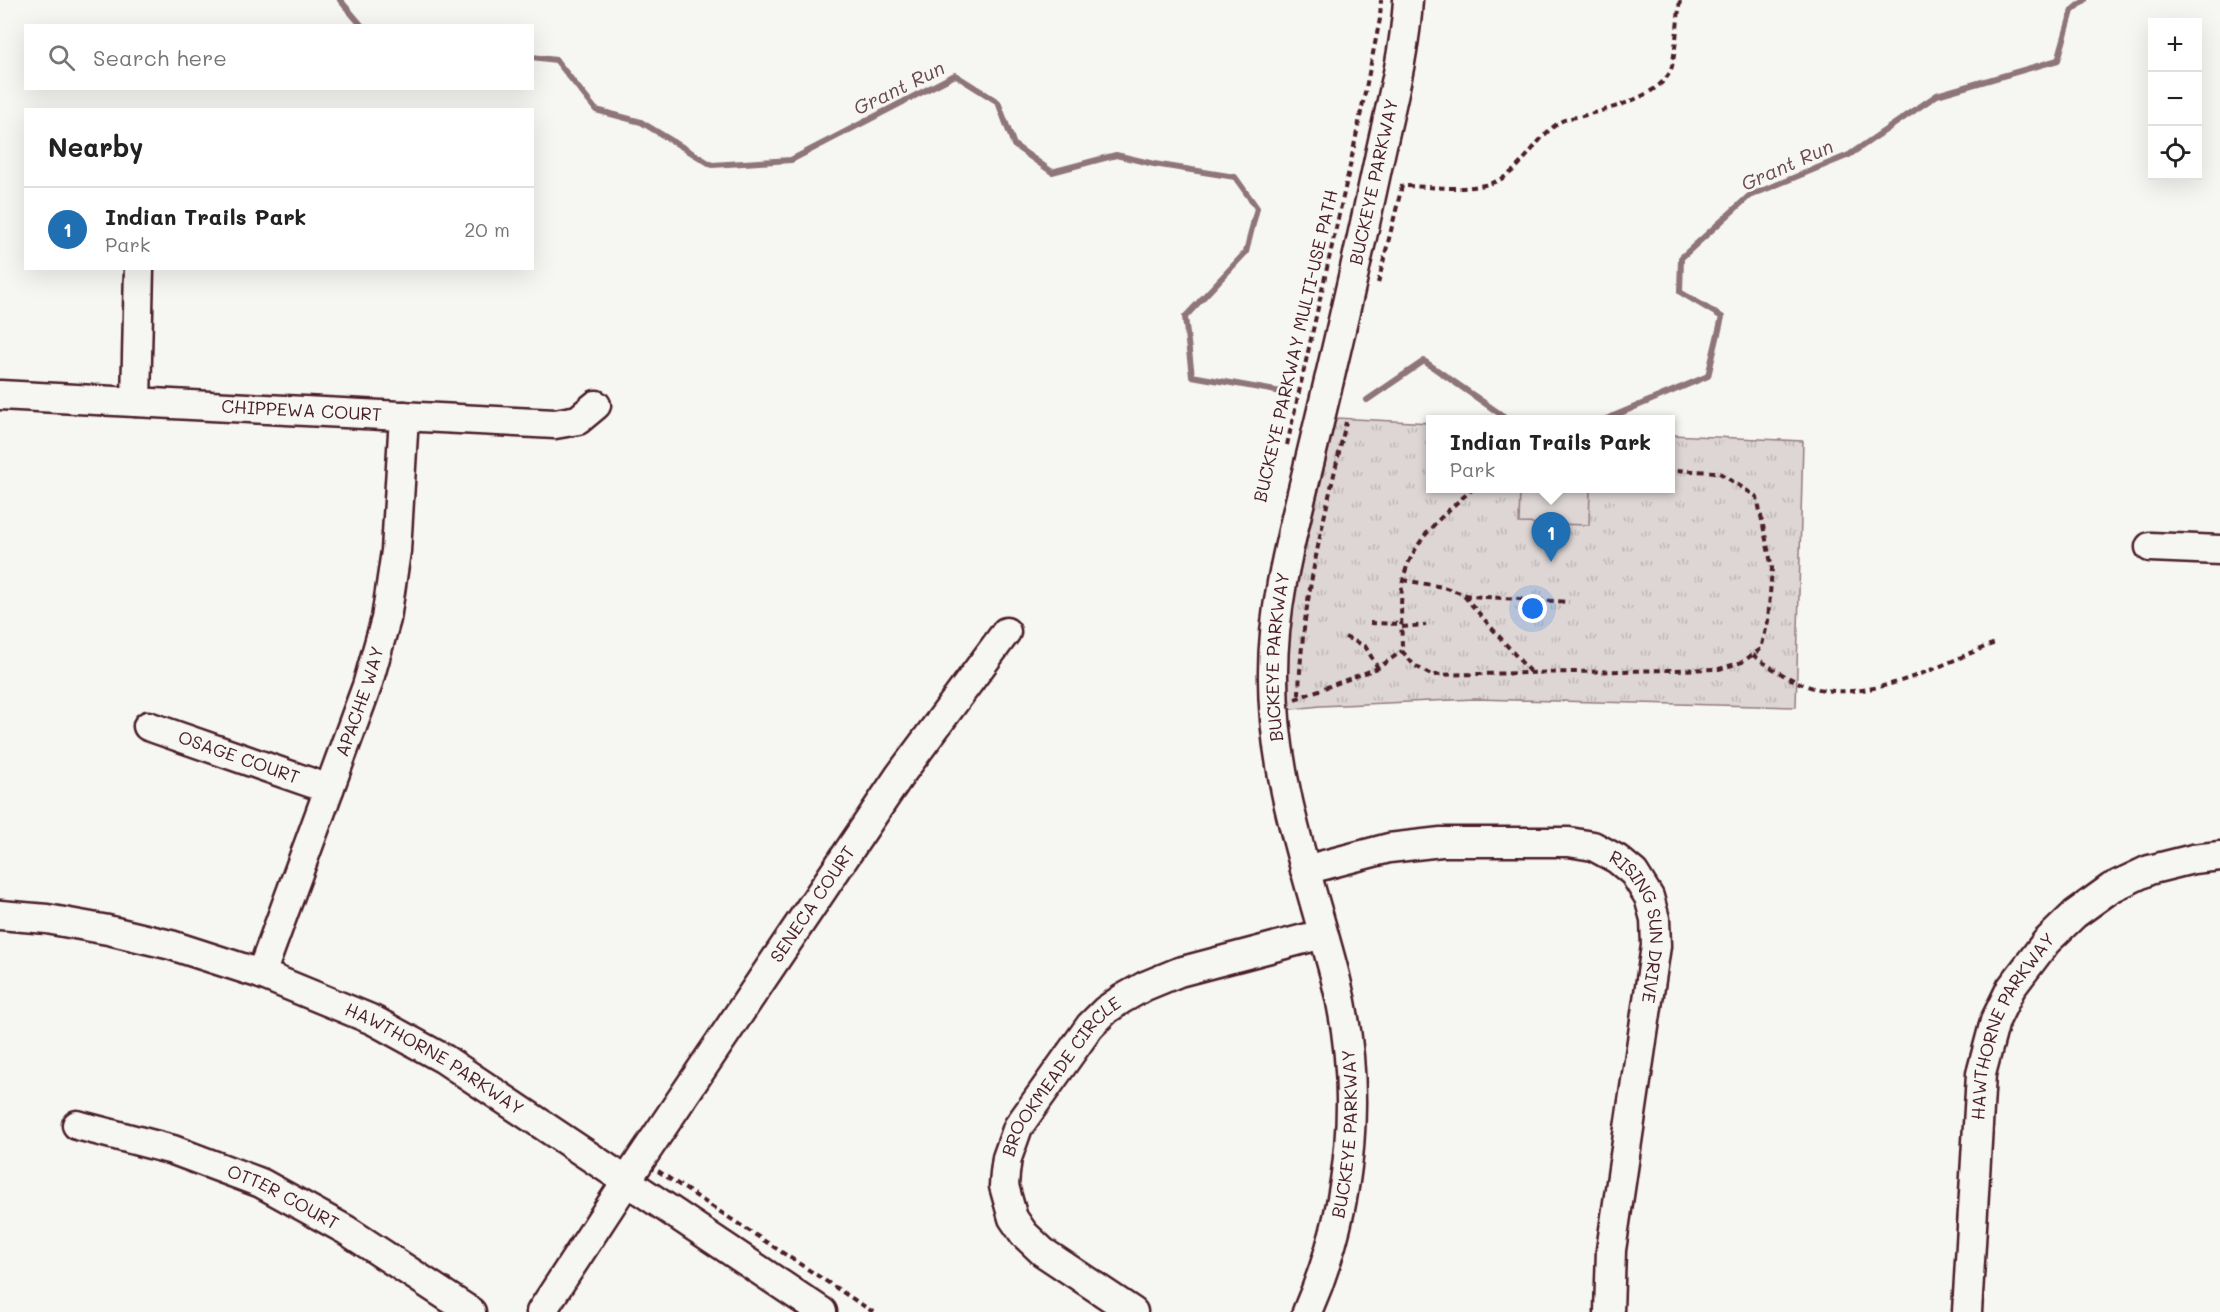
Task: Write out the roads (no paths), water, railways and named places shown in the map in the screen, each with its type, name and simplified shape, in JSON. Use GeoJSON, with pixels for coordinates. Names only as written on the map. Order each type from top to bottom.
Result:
{"type":"FeatureCollection","features":[{"type":"Feature","properties":{"kind":"street","name":"BUCKEYE PARKWAY"},"geometry":{"type":"LineString","coordinates":[[1307,1312],[1323,1270],[1344,1196],[1350,1140],[1350,1085],[1346,1030],[1336,978],[1305,870],[1279,760],[1274,713],[1275,636],[1286,557],[1401,58],[1408,0]]}},
{"type":"Feature","properties":{"kind":"street"},"geometry":{"type":"LineString","coordinates":[[136,402],[139,270]]}},
{"type":"Feature","properties":{"kind":"street","name":"CHIPPEWA COURT"},"geometry":{"type":"LineString","coordinates":[[0,395],[555,424],[578,420],[596,405]]}},
{"type":"Feature","properties":{"kind":"street","name":"APACHE WAY"},"geometry":{"type":"LineString","coordinates":[[261,974],[367,686],[386,619],[396,550],[404,416]]}},
{"type":"Feature","properties":{"kind":"street"},"geometry":{"type":"LineString","coordinates":[[2150,547],[2220,550]]}},
{"type":"Feature","properties":{"kind":"street","name":"SENECA COURT"},"geometry":{"type":"LineString","coordinates":[[541,1312],[900,775],[1006,632]]}},
{"type":"Feature","properties":{"kind":"street","name":"OSAGE COURT"},"geometry":{"type":"LineString","coordinates":[[148,726],[329,789]]}},
{"type":"Feature","properties":{"kind":"street","name":"RISING SUN DRIVE"},"geometry":{"type":"LineString","coordinates":[[1305,870],[1389,848],[1441,842],[1569,842],[1593,846],[1617,859],[1634,873],[1649,897],[1655,919],[1656,946],[1611,1250],[1609,1312]]}},
{"type":"Feature","properties":{"kind":"street","name":"HAWTHORNE PARKWAY"},"geometry":{"type":"LineString","coordinates":[[1967,1312],[1981,1074],[1995,1022],[2011,988],[2046,942],[2075,914],[2111,888],[2149,870],[2193,859],[2220,856]]}},
{"type":"Feature","properties":{"kind":"street","name":"HAWTHORNE PARKWAY"},"geometry":{"type":"LineString","coordinates":[[0,915],[47,919],[171,945],[261,974],[372,1020],[444,1059],[822,1312]]}},
{"type":"Feature","properties":{"kind":"street","name":"BROOKMEADE CIRCLE"},"geometry":{"type":"LineString","coordinates":[[1133,1312],[1043,1252],[1024,1234],[1013,1218],[1004,1186],[1007,1158],[1018,1127],[1090,1026],[1106,1010],[1122,999],[1145,986],[1179,972],[1323,934]]}},
{"type":"Feature","properties":{"kind":"street","name":"OTTER COURT"},"geometry":{"type":"LineString","coordinates":[[77,1125],[173,1150],[261,1183],[346,1230],[471,1312]]}},
{"type":"Feature","properties":{"kind":"waterway","name":"Grant Run"},"geometry":{"type":"LineString","coordinates":[[340,0],[360,24]]}},
{"type":"Feature","properties":{"kind":"waterway","name":"Grant Run"},"geometry":{"type":"LineString","coordinates":[[1616,415],[1708,376],[1722,317],[1680,292],[1681,258],[1749,196],[1849,155],[1937,95],[2058,60],[2072,11],[2085,0]]}},
{"type":"Feature","properties":{"kind":"waterway","name":"Grant Run"},"geometry":{"type":"LineString","coordinates":[[534,57],[556,60],[596,110],[641,122],[712,165],[791,160],[955,75],[998,102],[1014,145],[1052,172],[1116,155],[1154,164],[1235,177],[1257,208],[1246,252],[1185,317],[1192,376],[1287,393]]}},
{"type":"Feature","properties":{"kind":"waterway","name":"Grant Run"},"geometry":{"type":"LineString","coordinates":[[1367,400],[1424,361],[1502,415]]}},
{"type":"Feature","properties":{"kind":"place","name":"Indian Trails Park"},"geometry":{"type":"Point","coordinates":[1551,562]}}]}
